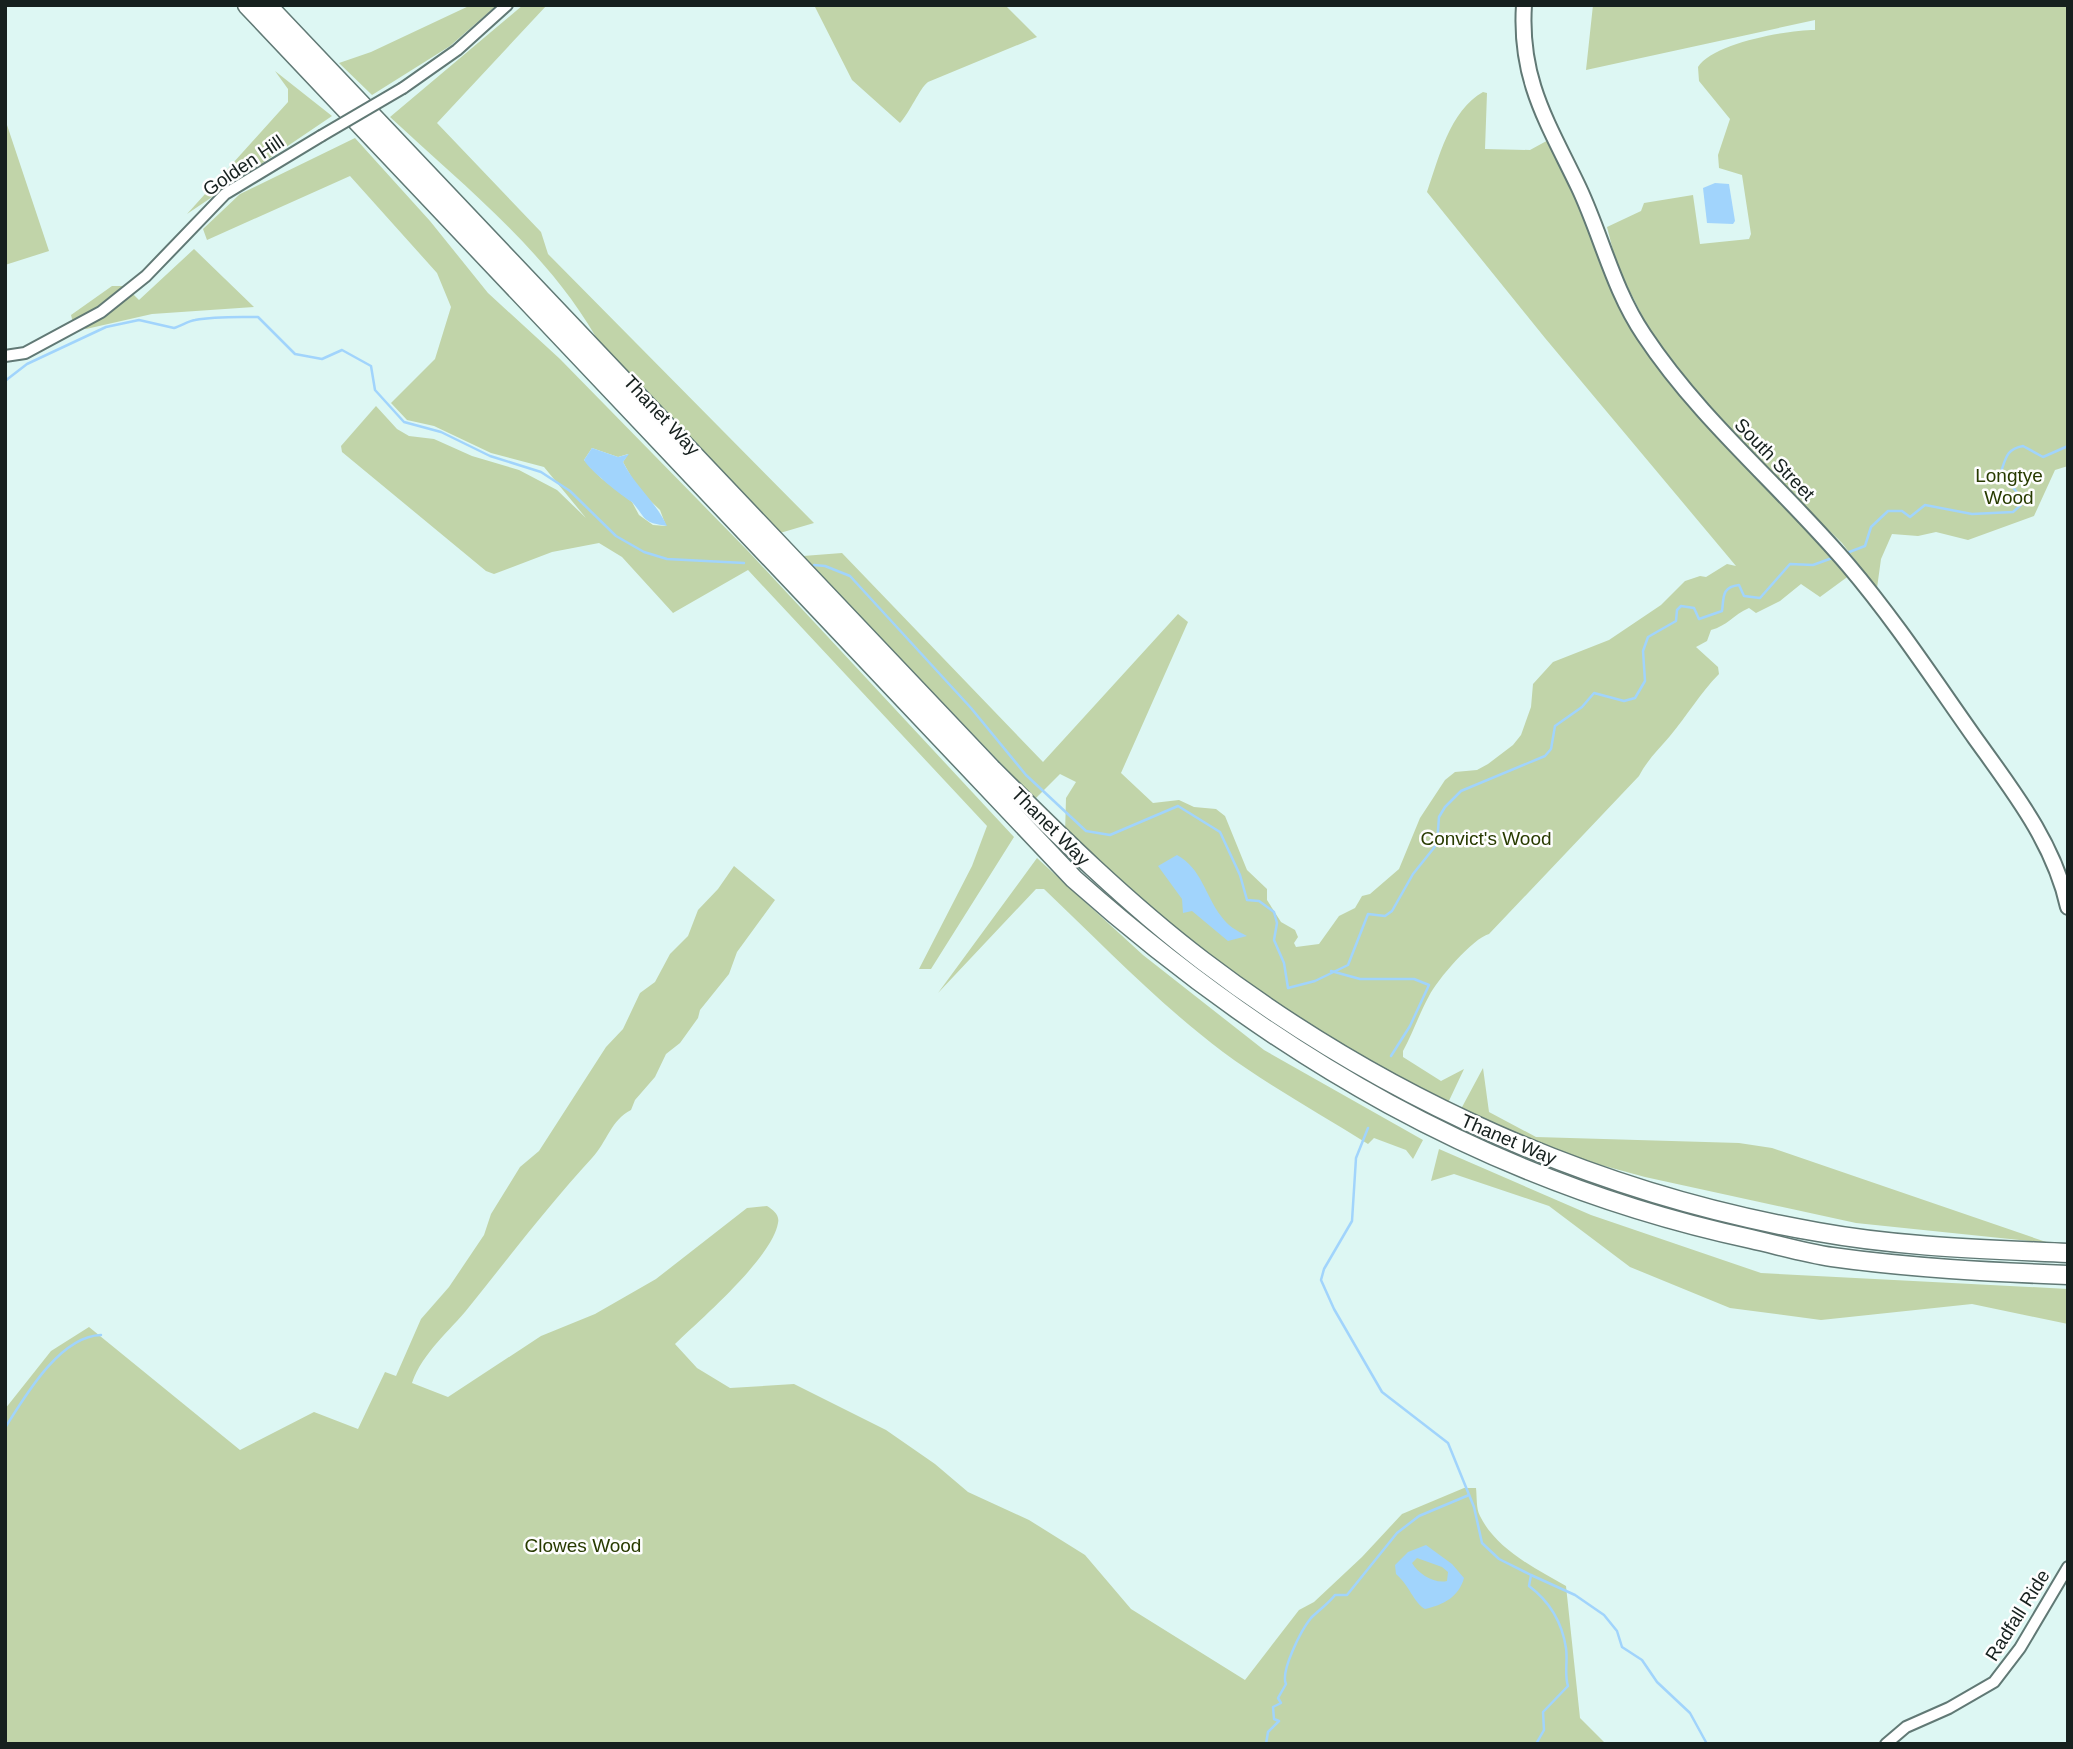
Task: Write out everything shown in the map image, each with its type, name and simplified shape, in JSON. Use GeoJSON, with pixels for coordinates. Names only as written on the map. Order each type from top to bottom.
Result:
{"type":"FeatureCollection","features":[{"type":"Feature","properties":{"kind":"highway","name":"Thanet Way"},"geometry":{"type":"LineString","coordinates":[[247,5],[1074,880],[1187,975],[1270,1034],[1373,1098],[1436,1131],[1501,1161],[1653,1215],[1828,1256],[1952,1270],[2068,1275]]}},
{"type":"Feature","properties":{"kind":"highway","name":"Thanet Way"},"geometry":{"type":"LineString","coordinates":[[267,5],[1008,785],[1144,913],[1202,961],[1279,1016],[1396,1086],[1455,1116],[1551,1157],[1673,1200],[1820,1233],[1964,1249],[2068,1253]]}},
{"type":"Feature","properties":{"kind":"street","name":"Golden Hill"},"geometry":{"type":"LineString","coordinates":[[5,356],[24,353],[101,312],[146,276],[225,194],[402,88],[457,50],[507,5]]}},
{"type":"Feature","properties":{"kind":"street","name":"South Street"},"geometry":{"type":"LineString","coordinates":[[1524,5],[1523,48],[1531,86],[1593,220],[1620,294],[1644,335],[1710,421],[1848,565],[1890,619],[2015,795],[2056,864],[2068,907]]}},
{"type":"Feature","properties":{"kind":"street","name":"Radfall Ride"},"geometry":{"type":"LineString","coordinates":[[1886,1744],[1906,1727],[1949,1709],[1994,1682],[2020,1648],[2068,1567]]}},
{"type":"Feature","properties":{"kind":"green space"},"geometry":{"type":"Polygon","coordinates":[[[471,5],[497,5],[450,46],[372,95],[339,63],[371,52],[471,5]]]}},
{"type":"Feature","properties":{"kind":"green space"},"geometry":{"type":"Polygon","coordinates":[[[523,5],[547,5],[437,123],[541,232],[548,254],[814,523],[780,533],[602,348],[559,283],[506,224],[390,117],[523,5]]]}},
{"type":"Feature","properties":{"kind":"green space"},"geometry":{"type":"Polygon","coordinates":[[[814,5],[1005,5],[1037,37],[928,82],[900,123],[852,80],[814,5]]]}},
{"type":"Feature","properties":{"kind":"green space","name":"Longtye Wood"},"geometry":{"type":"Polygon","coordinates":[[[1593,5],[2068,5],[2068,466],[2055,470],[2034,516],[1968,540],[1936,532],[1918,536],[1892,534],[1881,559],[1877,588],[1842,543],[1727,431],[1652,335],[1617,266],[1607,227],[1641,211],[1644,203],[1693,195],[1700,244],[1749,239],[1751,234],[1742,175],[1719,168],[1718,155],[1730,119],[1699,81],[1698,67],[1719,51],[1734,45],[1770,35],[1815,30],[1815,20],[1586,70],[1593,5]]]}},
{"type":"Feature","properties":{"kind":"green space"},"geometry":{"type":"Polygon","coordinates":[[[275,71],[332,116],[187,214],[288,102],[288,89],[275,71]]]}},
{"type":"Feature","properties":{"kind":"green space","name":"Convict's Wood"},"geometry":{"type":"Polygon","coordinates":[[[1483,92],[1487,93],[1485,149],[1530,150],[1552,138],[1652,351],[1850,575],[1820,597],[1801,584],[1780,601],[1756,613],[1749,608],[1711,630],[1707,641],[1696,647],[1718,667],[1719,674],[1639,776],[1489,934],[1465,951],[1440,980],[1422,1010],[1403,1051],[1403,1057],[1441,1081],[1464,1069],[1447,1105],[1344,1047],[1246,983],[1108,873],[1065,834],[1066,798],[1076,782],[1060,774],[1035,799],[803,556],[842,553],[1043,762],[1178,614],[1188,622],[1121,773],[1153,803],[1179,800],[1194,807],[1216,809],[1225,816],[1247,870],[1267,889],[1267,900],[1281,922],[1295,930],[1298,937],[1294,943],[1296,947],[1319,944],[1339,916],[1355,908],[1362,896],[1370,894],[1399,869],[1420,818],[1445,780],[1455,772],[1477,770],[1513,745],[1521,735],[1531,707],[1533,684],[1553,662],[1609,640],[1661,605],[1685,581],[1700,576],[1706,577],[1727,564],[1736,566],[1427,192],[1454,123],[1472,100],[1483,92]]]}},
{"type":"Feature","properties":{"kind":"green space"},"geometry":{"type":"Polygon","coordinates":[[[5,119],[49,251],[5,265],[5,119]]]}},
{"type":"Feature","properties":{"kind":"green space"},"geometry":{"type":"Polygon","coordinates":[[[355,138],[430,221],[488,293],[560,359],[748,551],[1014,837],[931,969],[919,969],[972,866],[987,826],[748,570],[673,613],[622,557],[599,543],[552,552],[494,574],[486,571],[342,452],[341,446],[376,406],[397,429],[409,436],[434,439],[472,456],[519,470],[557,490],[586,518],[544,467],[491,453],[434,426],[407,420],[391,403],[435,359],[451,307],[437,273],[350,176],[207,240],[203,229],[240,194],[355,138]],[[592,448],[584,460],[601,478],[632,502],[639,515],[653,525],[666,526],[660,510],[638,489],[623,462],[628,454],[618,457],[592,448]]]}},
{"type":"Feature","properties":{"kind":"green space"},"geometry":{"type":"Polygon","coordinates":[[[194,249],[254,307],[152,314],[86,329],[73,323],[71,315],[112,286],[125,286],[139,300],[194,249]]]}},
{"type":"Feature","properties":{"kind":"green space"},"geometry":{"type":"Polygon","coordinates":[[[1037,858],[1143,955],[1264,1050],[1423,1140],[1413,1159],[1406,1150],[1374,1138],[1368,1144],[1223,1052],[1153,993],[1044,889],[1036,889],[938,993],[1037,858]]]}},
{"type":"Feature","properties":{"kind":"green space","name":"Clowes Wood"},"geometry":{"type":"Polygon","coordinates":[[[734,866],[775,900],[737,952],[729,974],[700,1010],[698,1018],[680,1043],[666,1054],[655,1077],[635,1100],[631,1110],[614,1125],[597,1152],[430,1352],[412,1383],[448,1397],[541,1336],[595,1314],[656,1279],[747,1208],[767,1206],[776,1213],[778,1223],[763,1253],[734,1287],[675,1344],[697,1368],[730,1388],[794,1384],[886,1430],[935,1464],[968,1492],[1029,1520],[1085,1555],[1131,1609],[1245,1680],[1299,1610],[1314,1602],[1362,1557],[1402,1514],[1464,1488],[1476,1488],[1479,1513],[1496,1538],[1518,1557],[1566,1586],[1580,1718],[1606,1744],[5,1744],[5,1409],[51,1351],[89,1327],[240,1450],[314,1412],[358,1429],[385,1372],[396,1376],[421,1319],[449,1287],[484,1235],[491,1214],[520,1167],[539,1151],[606,1047],[623,1029],[640,993],[655,982],[670,954],[688,936],[698,910],[718,889],[734,866]]]}},
{"type":"Feature","properties":{"kind":"green space"},"geometry":{"type":"Polygon","coordinates":[[[1483,1068],[1489,1112],[1536,1137],[1739,1143],[1772,1148],[2049,1243],[1856,1223],[1645,1177],[1542,1149],[1461,1109],[1483,1068]]]}},
{"type":"Feature","properties":{"kind":"green space"},"geometry":{"type":"Polygon","coordinates":[[[1439,1149],[1591,1215],[1761,1273],[2068,1289],[2068,1324],[1972,1304],[1821,1320],[1730,1308],[1630,1267],[1549,1206],[1454,1174],[1431,1181],[1439,1149]]]}},
{"type":"Feature","properties":{"kind":"water"},"geometry":{"type":"Polygon","coordinates":[[[1715,183],[1729,184],[1735,221],[1733,224],[1707,223],[1703,188],[1715,183]]]}},
{"type":"Feature","properties":{"kind":"water"},"geometry":{"type":"Polygon","coordinates":[[[592,448],[618,457],[629,454],[623,462],[667,526],[645,519],[632,502],[592,470],[584,460],[592,448]]]}},
{"type":"Feature","properties":{"kind":"water"},"geometry":{"type":"Polygon","coordinates":[[[1177,855],[1198,875],[1224,920],[1247,936],[1228,941],[1192,911],[1183,913],[1182,899],[1158,866],[1177,855]]]}},
{"type":"Feature","properties":{"kind":"water"},"geometry":{"type":"Polygon","coordinates":[[[1426,1545],[1452,1564],[1464,1578],[1462,1585],[1449,1599],[1425,1609],[1396,1574],[1395,1565],[1408,1552],[1426,1545]],[[1417,1558],[1412,1563],[1427,1577],[1442,1582],[1447,1581],[1448,1572],[1417,1558]]]}},
{"type":"Feature","properties":{"kind":"waterway"},"geometry":{"type":"LineString","coordinates":[[5,381],[27,364],[106,327],[139,320],[174,328],[203,319],[258,317],[295,354],[322,359],[342,350],[371,366],[375,390],[404,422],[441,432],[490,456],[541,472],[570,491],[616,536],[644,552],[667,559],[744,563]]}},
{"type":"Feature","properties":{"kind":"waterway"},"geometry":{"type":"LineString","coordinates":[[1844,554],[1865,546],[1871,527],[1888,511],[1902,511],[1910,517],[1925,505],[1972,514],[2013,512],[2021,505],[2019,495],[2001,472],[2008,454],[2023,446],[2043,457],[2068,446]]}},
{"type":"Feature","properties":{"kind":"waterway"},"geometry":{"type":"LineString","coordinates":[[814,565],[825,566],[850,576],[971,708],[1026,775],[1086,831],[1110,835],[1178,806],[1220,832],[1240,875],[1247,900],[1259,901],[1274,912],[1277,923],[1274,940],[1284,963],[1288,988],[1315,981],[1348,965],[1368,914],[1385,916],[1392,911],[1413,874],[1437,844],[1439,817],[1461,791],[1545,756],[1551,749],[1555,726],[1582,707],[1594,693],[1624,701],[1635,698],[1645,681],[1643,651],[1648,637],[1676,621],[1677,610],[1681,606],[1694,608],[1699,619],[1722,611],[1724,594],[1733,586],[1739,585],[1744,596],[1760,598],[1790,564],[1813,565],[1835,557]]}},
{"type":"Feature","properties":{"kind":"waterway"},"geometry":{"type":"LineString","coordinates":[[1331,971],[1360,979],[1414,979],[1429,985],[1410,1026],[1391,1056]]}},
{"type":"Feature","properties":{"kind":"waterway"},"geometry":{"type":"LineString","coordinates":[[1368,1128],[1356,1158],[1352,1221],[1324,1269],[1321,1280],[1334,1309],[1382,1392],[1448,1443],[1474,1507],[1482,1543],[1499,1559],[1531,1575],[1529,1586],[1543,1598],[1558,1621],[1566,1648],[1568,1686],[1543,1712],[1544,1730],[1536,1744]]}},
{"type":"Feature","properties":{"kind":"waterway"},"geometry":{"type":"LineString","coordinates":[[5,1428],[33,1385],[58,1356],[86,1338],[101,1335]]}},
{"type":"Feature","properties":{"kind":"waterway"},"geometry":{"type":"LineString","coordinates":[[1266,1744],[1268,1732],[1279,1721],[1274,1719],[1273,1707],[1281,1703],[1278,1698],[1286,1684],[1289,1661],[1311,1618],[1335,1595],[1347,1595],[1397,1533],[1419,1516],[1469,1495]]}},
{"type":"Feature","properties":{"kind":"waterway"},"geometry":{"type":"LineString","coordinates":[[1531,1575],[1575,1595],[1604,1615],[1617,1631],[1622,1647],[1642,1660],[1657,1682],[1690,1713],[1707,1744]]}}]}
